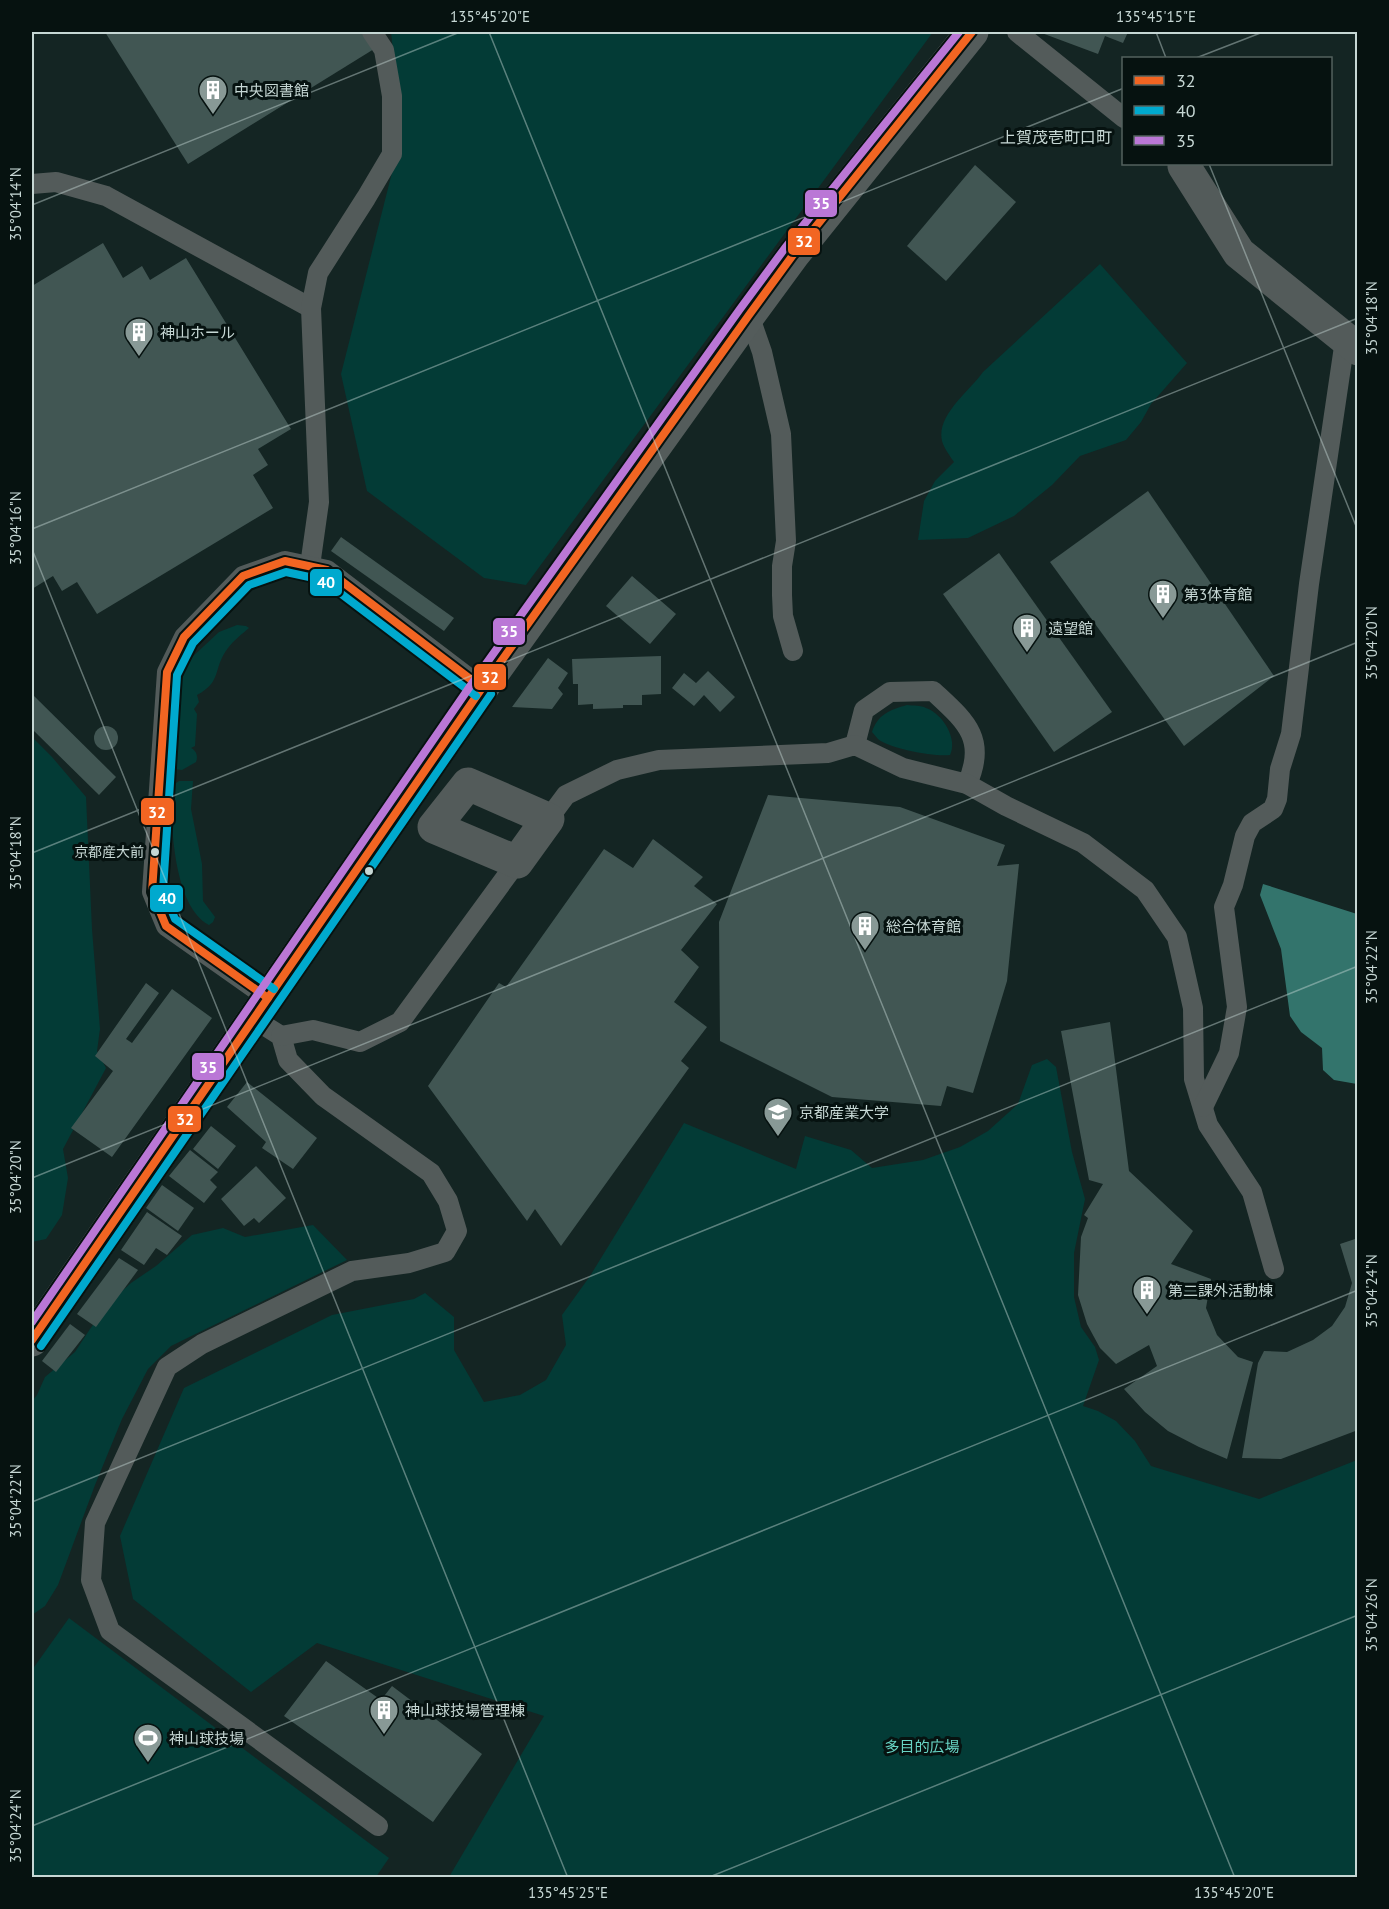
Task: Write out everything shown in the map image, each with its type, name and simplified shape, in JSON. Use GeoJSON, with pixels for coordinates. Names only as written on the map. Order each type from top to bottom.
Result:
{"type":"FeatureCollection","features":[{"type":"Feature","properties":{"kind":"street"},"geometry":{"type":"LineString","coordinates":[[32,1340],[482,688],[749,315],[793,255],[972,32]]}},
{"type":"Feature","properties":{"kind":"street"},"geometry":{"type":"LineString","coordinates":[[1182,165],[1239,253],[1351,344]]}},
{"type":"Feature","properties":{"kind":"street"},"geometry":{"type":"LineString","coordinates":[[468,784],[548,819],[517,862],[434,827],[468,784]]}},
{"type":"Feature","properties":{"kind":"lane"},"geometry":{"type":"LineString","coordinates":[[310,566],[320,502],[311,308],[318,273],[392,154],[393,96],[384,50],[372,32]]}},
{"type":"Feature","properties":{"kind":"lane"},"geometry":{"type":"LineString","coordinates":[[1017,32],[1122,116]]}},
{"type":"Feature","properties":{"kind":"lane"},"geometry":{"type":"LineString","coordinates":[[32,184],[56,182],[106,196],[311,308]]}},
{"type":"Feature","properties":{"kind":"lane"},"geometry":{"type":"LineString","coordinates":[[749,315],[762,352],[781,434],[786,541],[782,566],[783,616],[793,651]]}},
{"type":"Feature","properties":{"kind":"lane"},"geometry":{"type":"LineString","coordinates":[[1203,1107],[1229,1053],[1237,1007],[1224,907],[1233,885],[1245,836],[1252,823],[1273,809],[1280,769],[1291,734],[1309,584],[1351,344]]}},
{"type":"Feature","properties":{"kind":"lane"},"geometry":{"type":"LineString","coordinates":[[378,1826],[110,1631],[91,1580],[95,1523],[166,1367],[202,1344],[352,1271],[409,1263],[445,1252],[458,1231],[448,1201],[431,1173],[324,1096],[288,1060],[281,1036],[261,1008],[166,926],[152,892],[167,672],[184,637],[243,576],[285,561],[327,570],[482,688]]}},
{"type":"Feature","properties":{"kind":"lane"},"geometry":{"type":"LineString","coordinates":[[855,745],[864,710],[890,692],[933,691],[956,712],[971,730],[974,769],[967,784]]}},
{"type":"Feature","properties":{"kind":"lane"},"geometry":{"type":"LineString","coordinates":[[548,819],[566,795],[617,770],[660,760],[828,753],[855,745],[903,768],[967,784],[1006,806],[1083,843],[1145,890],[1177,937],[1192,1008],[1194,1079],[1208,1125],[1252,1192],[1274,1269]]}},
{"type":"Feature","properties":{"kind":"lane"},"geometry":{"type":"LineString","coordinates":[[281,1036],[313,1030],[360,1042],[400,1022],[517,862]]}},
{"type":"Feature","properties":{"kind":"green space"},"geometry":{"type":"Polygon","coordinates":[[[391,32],[933,32],[526,585],[484,578],[367,491],[341,374],[402,133],[391,32]]]}},
{"type":"Feature","properties":{"kind":"green space"},"geometry":{"type":"Polygon","coordinates":[[[1100,264],[1187,363],[1151,404],[1141,422],[1126,440],[1080,456],[1052,485],[1014,516],[968,538],[918,540],[924,501],[935,481],[954,462],[942,441],[944,422],[949,413],[983,372],[1100,264]]]}},
{"type":"Feature","properties":{"kind":"green space"},"geometry":{"type":"Polygon","coordinates":[[[237,625],[249,628],[223,655],[211,685],[197,695],[199,702],[194,709],[197,714],[195,746],[191,748],[195,751],[196,762],[182,770],[173,769],[170,750],[171,731],[178,692],[189,660],[219,632],[237,625]]]}},
{"type":"Feature","properties":{"kind":"green space"},"geometry":{"type":"Polygon","coordinates":[[[907,705],[924,707],[943,721],[952,742],[950,755],[934,755],[902,749],[884,743],[876,737],[872,732],[881,717],[907,705]]]}},
{"type":"Feature","properties":{"kind":"green space"},"geometry":{"type":"Polygon","coordinates":[[[32,737],[86,797],[92,929],[100,1029],[97,1051],[106,1068],[63,1149],[68,1178],[62,1215],[46,1239],[32,1242],[32,737]]]}},
{"type":"Feature","properties":{"kind":"green space"},"geometry":{"type":"Polygon","coordinates":[[[179,781],[193,781],[191,809],[202,864],[203,901],[215,917],[209,925],[197,915],[188,900],[176,862],[171,787],[179,781]]]}},
{"type":"Feature","properties":{"kind":"green space","name":"多目的広場"},"geometry":{"type":"Polygon","coordinates":[[[1047,1059],[1056,1067],[1072,1152],[1085,1199],[1074,1253],[1074,1297],[1081,1327],[1095,1347],[1099,1360],[1083,1406],[1116,1421],[1135,1441],[1151,1466],[1259,1499],[1357,1460],[1357,1877],[449,1877],[544,1716],[317,1643],[251,1692],[133,1599],[120,1536],[184,1388],[332,1315],[414,1299],[425,1293],[454,1317],[454,1350],[484,1402],[520,1395],[546,1380],[566,1345],[562,1315],[590,1276],[684,1123],[796,1169],[805,1136],[851,1150],[872,1168],[923,1160],[960,1147],[988,1131],[1018,1104],[1032,1065],[1047,1059]]]}},
{"type":"Feature","properties":{"kind":"green space"},"geometry":{"type":"Polygon","coordinates":[[[313,1225],[347,1260],[171,1346],[148,1369],[122,1419],[58,1585],[45,1606],[32,1615],[32,1401],[45,1377],[75,1352],[109,1303],[192,1235],[223,1228],[245,1237],[313,1225]]]}},
{"type":"Feature","properties":{"kind":"green space","name":"神山球技場"},"geometry":{"type":"Polygon","coordinates":[[[69,1618],[389,1858],[376,1877],[32,1877],[32,1670],[69,1618]]]}},
{"type":"Feature","properties":{"kind":"shaded area"},"geometry":{"type":"Polygon","coordinates":[[[1263,884],[1357,914],[1357,1084],[1334,1080],[1323,1070],[1322,1048],[1301,1032],[1290,1016],[1281,949],[1260,895],[1263,884]]]}},
{"type":"Feature","properties":{"kind":"building","name":"中央図書館"},"geometry":{"type":"Polygon","coordinates":[[[105,32],[363,32],[374,49],[188,164],[105,32]]]}},
{"type":"Feature","properties":{"kind":"building"},"geometry":{"type":"Polygon","coordinates":[[[1039,32],[1128,32],[1123,43],[1105,36],[1098,54],[1039,32]]]}},
{"type":"Feature","properties":{"kind":"building"},"geometry":{"type":"Polygon","coordinates":[[[975,165],[1016,202],[946,281],[907,246],[975,165]]]}},
{"type":"Feature","properties":{"kind":"building","name":"神山ホール"},"geometry":{"type":"Polygon","coordinates":[[[103,243],[123,278],[142,266],[150,280],[186,258],[291,429],[258,449],[268,465],[253,475],[273,508],[97,614],[77,582],[62,591],[53,576],[32,589],[32,286],[103,243]]]}},
{"type":"Feature","properties":{"kind":"building","name":"第3体育館"},"geometry":{"type":"Polygon","coordinates":[[[1148,491],[1274,676],[1184,746],[1050,562],[1148,491]]]}},
{"type":"Feature","properties":{"kind":"building"},"geometry":{"type":"Polygon","coordinates":[[[341,537],[454,618],[444,631],[331,551],[341,537]]]}},
{"type":"Feature","properties":{"kind":"building","name":"遠望館"},"geometry":{"type":"Polygon","coordinates":[[[999,553],[1112,712],[1054,752],[943,594],[999,553]]]}},
{"type":"Feature","properties":{"kind":"building"},"geometry":{"type":"Polygon","coordinates":[[[632,576],[676,614],[650,644],[606,606],[632,576]]]}},
{"type":"Feature","properties":{"kind":"building"},"geometry":{"type":"Polygon","coordinates":[[[661,656],[661,694],[642,695],[642,705],[623,705],[623,708],[593,709],[593,704],[578,705],[578,684],[573,684],[572,659],[661,656]]]}},
{"type":"Feature","properties":{"kind":"building"},"geometry":{"type":"Polygon","coordinates":[[[548,658],[568,673],[558,688],[563,694],[552,709],[512,707],[548,658]]]}},
{"type":"Feature","properties":{"kind":"building"},"geometry":{"type":"Polygon","coordinates":[[[708,671],[735,697],[720,712],[704,695],[694,706],[672,688],[684,673],[696,683],[708,671]]]}},
{"type":"Feature","properties":{"kind":"building"},"geometry":{"type":"Polygon","coordinates":[[[32,694],[116,777],[99,795],[32,729],[32,694]]]}},
{"type":"Feature","properties":{"kind":"building"},"geometry":{"type":"Polygon","coordinates":[[[106,726],[114,730],[118,738],[114,746],[106,750],[98,746],[94,738],[98,730],[106,726]]]}},
{"type":"Feature","properties":{"kind":"building","name":"総合体育館"},"geometry":{"type":"Polygon","coordinates":[[[768,795],[900,807],[1005,845],[997,866],[1019,864],[1007,981],[973,1093],[947,1086],[941,1106],[832,1097],[720,1041],[719,922],[768,795]]]}},
{"type":"Feature","properties":{"kind":"building"},"geometry":{"type":"Polygon","coordinates":[[[653,839],[703,877],[694,886],[717,904],[681,950],[699,967],[674,1002],[707,1027],[681,1061],[689,1068],[561,1246],[535,1209],[527,1221],[428,1086],[499,983],[506,987],[604,849],[633,868],[653,839]]]}},
{"type":"Feature","properties":{"kind":"building"},"geometry":{"type":"Polygon","coordinates":[[[146,983],[159,993],[126,1039],[132,1043],[172,989],[212,1018],[112,1157],[71,1128],[113,1071],[95,1056],[146,983]]]}},
{"type":"Feature","properties":{"kind":"building","name":"第二課外活動棟"},"geometry":{"type":"Polygon","coordinates":[[[1110,1022],[1129,1171],[1193,1231],[1171,1264],[1211,1279],[1206,1308],[1217,1335],[1238,1357],[1253,1362],[1227,1459],[1168,1431],[1145,1412],[1124,1389],[1157,1366],[1149,1345],[1116,1364],[1100,1348],[1087,1324],[1078,1295],[1081,1237],[1088,1218],[1084,1215],[1103,1184],[1089,1180],[1061,1031],[1110,1022]]]}},
{"type":"Feature","properties":{"kind":"building"},"geometry":{"type":"Polygon","coordinates":[[[247,1082],[317,1138],[293,1169],[262,1148],[266,1142],[227,1107],[247,1082]]]}},
{"type":"Feature","properties":{"kind":"building"},"geometry":{"type":"Polygon","coordinates":[[[211,1126],[236,1146],[218,1169],[193,1149],[211,1126]]]}},
{"type":"Feature","properties":{"kind":"building"},"geometry":{"type":"Polygon","coordinates":[[[190,1150],[218,1172],[210,1180],[217,1187],[204,1203],[169,1176],[190,1150]]]}},
{"type":"Feature","properties":{"kind":"building"},"geometry":{"type":"Polygon","coordinates":[[[256,1166],[286,1198],[259,1223],[254,1218],[244,1226],[221,1199],[256,1166]]]}},
{"type":"Feature","properties":{"kind":"building"},"geometry":{"type":"Polygon","coordinates":[[[162,1185],[194,1208],[178,1231],[146,1208],[162,1185]]]}},
{"type":"Feature","properties":{"kind":"building"},"geometry":{"type":"Polygon","coordinates":[[[147,1212],[182,1236],[167,1255],[156,1248],[144,1265],[121,1250],[147,1212]]]}},
{"type":"Feature","properties":{"kind":"building"},"geometry":{"type":"Polygon","coordinates":[[[1358,1238],[1358,1430],[1281,1459],[1242,1458],[1258,1363],[1264,1351],[1287,1352],[1313,1340],[1332,1326],[1345,1307],[1352,1283],[1340,1244],[1358,1238]]]}},
{"type":"Feature","properties":{"kind":"building"},"geometry":{"type":"Polygon","coordinates":[[[119,1258],[138,1270],[96,1327],[77,1314],[119,1258]]]}},
{"type":"Feature","properties":{"kind":"building"},"geometry":{"type":"Polygon","coordinates":[[[70,1324],[85,1335],[56,1372],[42,1361],[70,1324]]]}},
{"type":"Feature","properties":{"kind":"building","name":"神山球技場管理棟"},"geometry":{"type":"Polygon","coordinates":[[[326,1661],[381,1700],[392,1686],[482,1754],[433,1822],[284,1716],[326,1661]]]}},
{"type":"Feature","properties":{"kind":"transit line","name":"35"},"geometry":{"type":"LineString","coordinates":[[32,1322],[473,682],[740,309],[785,248],[959,32]]}},
{"type":"Feature","properties":{"kind":"transit line","name":"32"},"geometry":{"type":"LineString","coordinates":[[32,1340],[482,688],[749,315],[793,255],[972,32]]}},
{"type":"Feature","properties":{"kind":"transit line","name":"32"},"geometry":{"type":"LineString","coordinates":[[268,998],[166,926],[152,892],[167,672],[184,637],[243,576],[285,561],[327,570],[482,688]]}},
{"type":"Feature","properties":{"kind":"transit line","name":"40"},"geometry":{"type":"LineString","coordinates":[[274,989],[175,919],[163,890],[177,675],[193,643],[249,585],[286,572],[323,580],[476,696]]}},
{"type":"Feature","properties":{"kind":"transit line","name":"40"},"geometry":{"type":"LineString","coordinates":[[41,1346],[491,694]]}},
{"type":"Feature","properties":{"kind":"place","name":"中央図書館"},"geometry":{"type":"Point","coordinates":[213,116]}},
{"type":"Feature","properties":{"kind":"place","name":"神山ホール"},"geometry":{"type":"Point","coordinates":[139,358]}},
{"type":"Feature","properties":{"kind":"place","name":"第3体育館"},"geometry":{"type":"Point","coordinates":[1163,620]}},
{"type":"Feature","properties":{"kind":"place","name":"遠望館"},"geometry":{"type":"Point","coordinates":[1027,654]}},
{"type":"Feature","properties":{"kind":"place","name":"京都産大前"},"geometry":{"type":"Point","coordinates":[155,852]}},
{"type":"Feature","properties":{"kind":"place","name":"総合体育館"},"geometry":{"type":"Point","coordinates":[865,952]}},
{"type":"Feature","properties":{"kind":"place","name":"京都産業大学"},"geometry":{"type":"Point","coordinates":[778,1138]}},
{"type":"Feature","properties":{"kind":"place","name":"第二課外活動棟"},"geometry":{"type":"Point","coordinates":[1147,1316]}},
{"type":"Feature","properties":{"kind":"place","name":"神山球技場管理棟"},"geometry":{"type":"Point","coordinates":[384,1736]}},
{"type":"Feature","properties":{"kind":"place","name":"神山球技場"},"geometry":{"type":"Point","coordinates":[148,1764]}},
{"type":"Feature","properties":{"kind":"district","name":"上賀茂壱町口町"},"geometry":{"type":"Point","coordinates":[1056,137]}}]}
